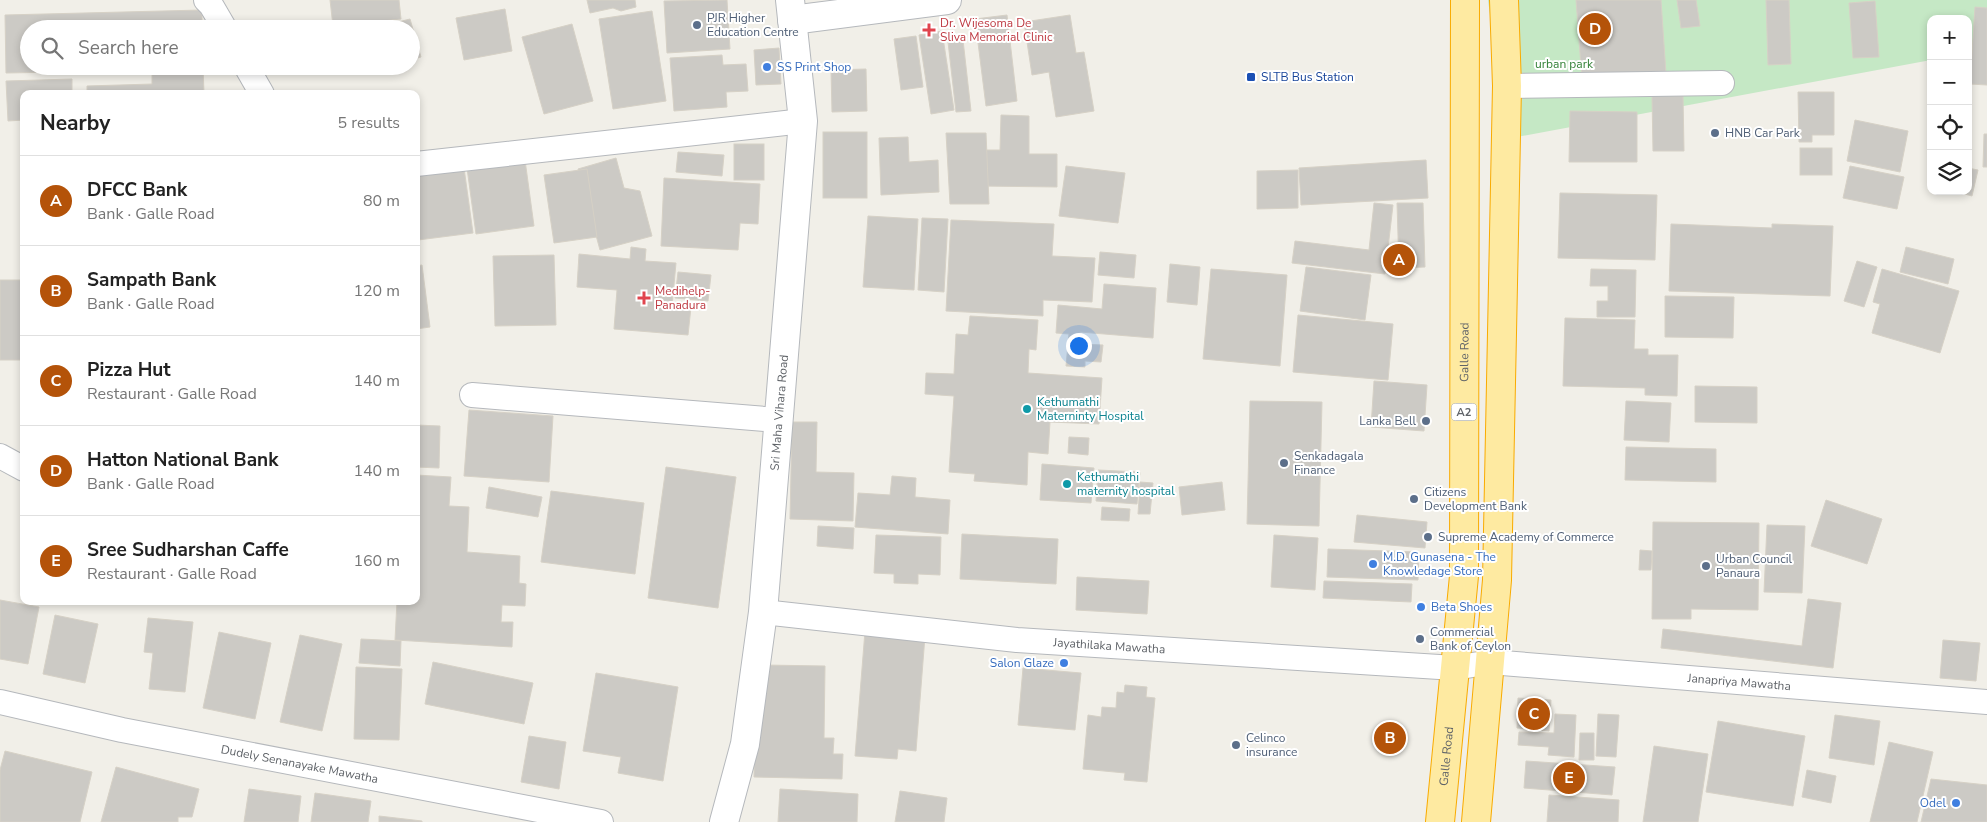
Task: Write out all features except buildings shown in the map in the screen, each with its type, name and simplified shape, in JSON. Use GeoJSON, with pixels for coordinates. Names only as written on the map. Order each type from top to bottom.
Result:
{"type":"FeatureCollection","features":[{"type":"Feature","properties":{"kind":"highway","name":"Galle Road"},"geometry":{"type":"LineString","coordinates":[[1440,822],[1464,576],[1465,0]]}},
{"type":"Feature","properties":{"kind":"highway"},"geometry":{"type":"LineString","coordinates":[[1476,822],[1498,580],[1507,86],[1504,0]]}},
{"type":"Feature","properties":{"kind":"street"},"geometry":{"type":"LineString","coordinates":[[206,0],[220,20]]}},
{"type":"Feature","properties":{"kind":"street"},"geometry":{"type":"LineString","coordinates":[[791,10],[947,0]]}},
{"type":"Feature","properties":{"kind":"street","name":"Sri Maha Vihara Road"},"geometry":{"type":"LineString","coordinates":[[724,822],[745,744],[763,612],[803,121],[791,10]]}},
{"type":"Feature","properties":{"kind":"street"},"geometry":{"type":"LineString","coordinates":[[251,75],[260,90]]}},
{"type":"Feature","properties":{"kind":"street"},"geometry":{"type":"LineString","coordinates":[[1507,86],[1722,83]]}},
{"type":"Feature","properties":{"kind":"street"},"geometry":{"type":"LineString","coordinates":[[420,164],[803,121]]}},
{"type":"Feature","properties":{"kind":"street"},"geometry":{"type":"LineString","coordinates":[[472,395],[778,420]]}},
{"type":"Feature","properties":{"kind":"street"},"geometry":{"type":"LineString","coordinates":[[0,456],[20,467]]}},
{"type":"Feature","properties":{"kind":"street","name":"Jayathilaka Mawatha"},"geometry":{"type":"LineString","coordinates":[[763,612],[1017,640],[1455,668],[1490,662]]}},
{"type":"Feature","properties":{"kind":"street","name":"Janapriya Mawatha"},"geometry":{"type":"LineString","coordinates":[[1490,662],[1987,702]]}},
{"type":"Feature","properties":{"kind":"street","name":"Dudely Senanayake Mawatha"},"geometry":{"type":"LineString","coordinates":[[0,702],[122,730],[601,822]]}},
{"type":"Feature","properties":{"kind":"green space","name":"urban park"},"geometry":{"type":"Polygon","coordinates":[[[1488,0],[1987,0],[1987,50],[1972,52],[1972,15],[1927,15],[1927,61],[1506,139],[1488,0]]]}},
{"type":"Feature","properties":{"kind":"place","name":"PJR Higher Education Centre"},"geometry":{"type":"Point","coordinates":[697,25]}},
{"type":"Feature","properties":{"kind":"place","name":"Hatton National Bank"},"geometry":{"type":"Point","coordinates":[1595,29]}},
{"type":"Feature","properties":{"kind":"place","name":"Dr. Wijesoma De Sliva Memorial Clinic"},"geometry":{"type":"Point","coordinates":[929,30]}},
{"type":"Feature","properties":{"kind":"place","name":"SS Print Shop"},"geometry":{"type":"Point","coordinates":[767,67]}},
{"type":"Feature","properties":{"kind":"place","name":"SLTB Bus Station"},"geometry":{"type":"Point","coordinates":[1251,77]}},
{"type":"Feature","properties":{"kind":"place","name":"HNB Car Park"},"geometry":{"type":"Point","coordinates":[1715,133]}},
{"type":"Feature","properties":{"kind":"place","name":"DFCC Bank"},"geometry":{"type":"Point","coordinates":[1399,260]}},
{"type":"Feature","properties":{"kind":"place","name":"Medihelp- Panadura"},"geometry":{"type":"Point","coordinates":[644,298]}},
{"type":"Feature","properties":{"kind":"place","name":"Kethumathi Materninty Hospital"},"geometry":{"type":"Point","coordinates":[1027,409]}},
{"type":"Feature","properties":{"kind":"place","name":"Lanka Bell"},"geometry":{"type":"Point","coordinates":[1426,421]}},
{"type":"Feature","properties":{"kind":"place","name":"Senkadagala Finance"},"geometry":{"type":"Point","coordinates":[1284,463]}},
{"type":"Feature","properties":{"kind":"place","name":"Kethumathi maternity hospital"},"geometry":{"type":"Point","coordinates":[1067,484]}},
{"type":"Feature","properties":{"kind":"place","name":"Citizens Development Bank"},"geometry":{"type":"Point","coordinates":[1414,499]}},
{"type":"Feature","properties":{"kind":"place","name":"Supreme Academy of Commerce"},"geometry":{"type":"Point","coordinates":[1428,537]}},
{"type":"Feature","properties":{"kind":"place","name":"M.D. Gunasena - The Knowledage Store"},"geometry":{"type":"Point","coordinates":[1373,564]}},
{"type":"Feature","properties":{"kind":"place","name":"Urban Council Panaura"},"geometry":{"type":"Point","coordinates":[1706,566]}},
{"type":"Feature","properties":{"kind":"place","name":"Beta Shoes"},"geometry":{"type":"Point","coordinates":[1421,607]}},
{"type":"Feature","properties":{"kind":"place","name":"Commercial Bank of Ceylon"},"geometry":{"type":"Point","coordinates":[1420,639]}},
{"type":"Feature","properties":{"kind":"place","name":"Salon Glaze"},"geometry":{"type":"Point","coordinates":[1064,663]}},
{"type":"Feature","properties":{"kind":"place","name":"Pizza Hut"},"geometry":{"type":"Point","coordinates":[1534,714]}},
{"type":"Feature","properties":{"kind":"place","name":"Sampath Bank"},"geometry":{"type":"Point","coordinates":[1390,738]}},
{"type":"Feature","properties":{"kind":"place","name":"Celinco insurance"},"geometry":{"type":"Point","coordinates":[1236,745]}},
{"type":"Feature","properties":{"kind":"place","name":"Sree Sudharshan Caffe"},"geometry":{"type":"Point","coordinates":[1569,778]}},
{"type":"Feature","properties":{"kind":"place","name":"Odel"},"geometry":{"type":"Point","coordinates":[1956,803]}}]}
